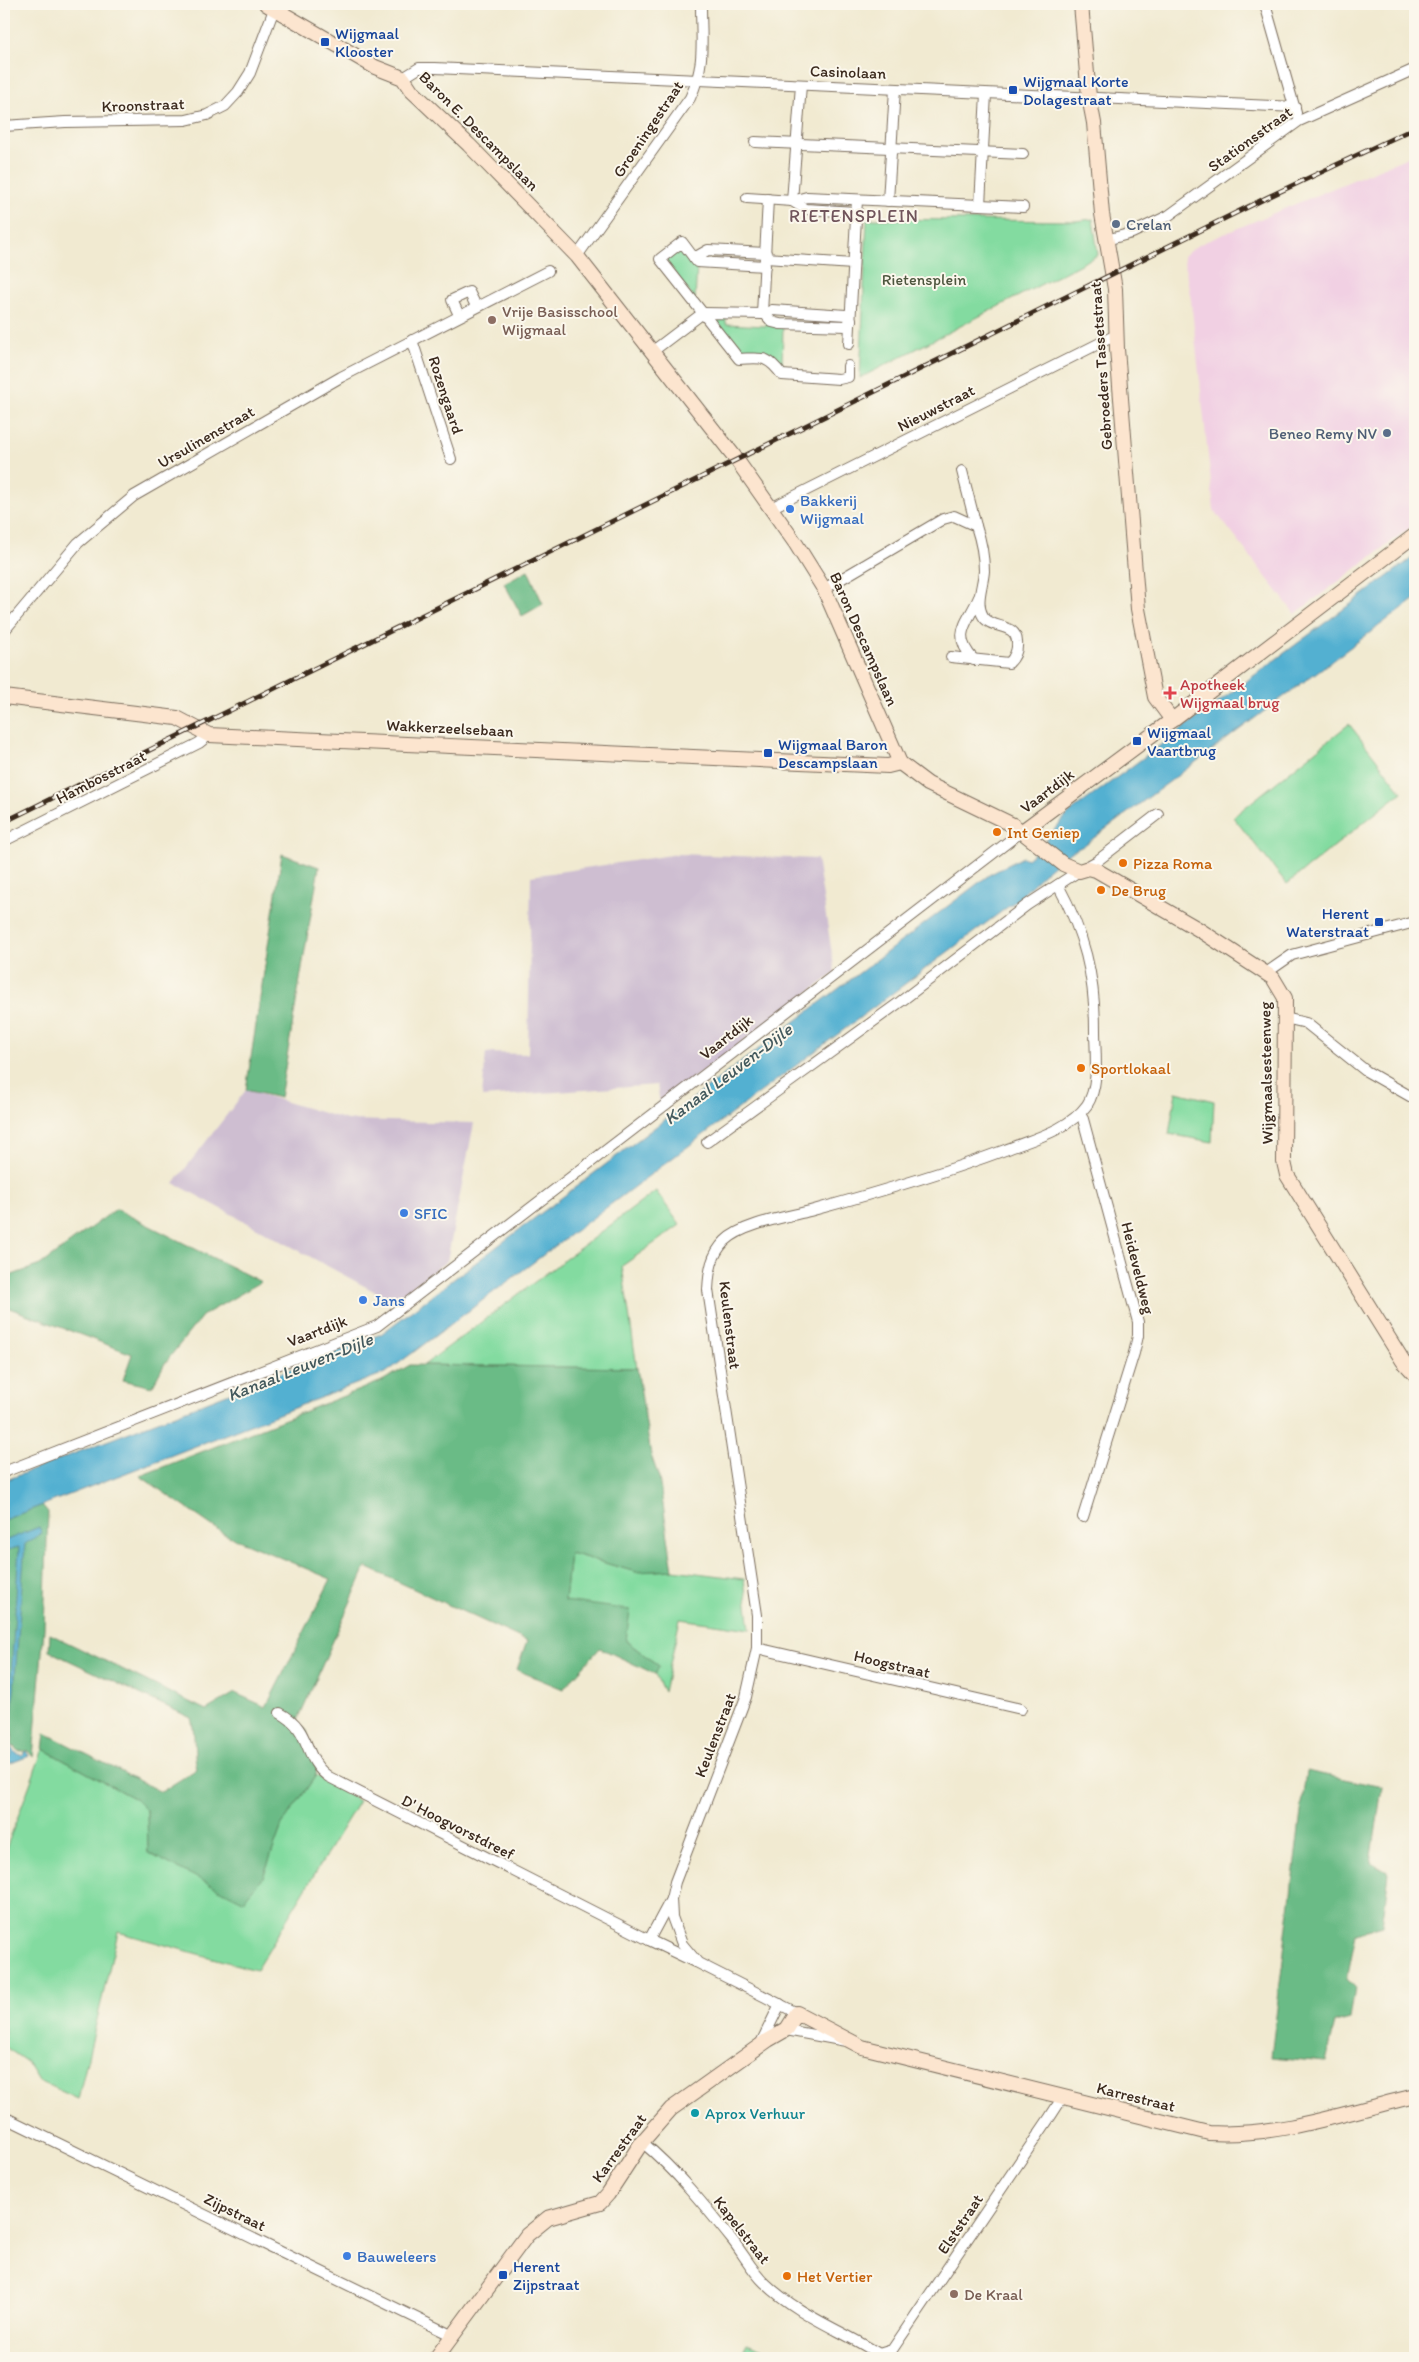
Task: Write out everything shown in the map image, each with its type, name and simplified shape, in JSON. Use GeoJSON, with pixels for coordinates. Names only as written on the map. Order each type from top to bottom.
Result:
{"type":"FeatureCollection","features":[{"type":"Feature","properties":{"kind":"street","name":"Groeningestraat"},"geometry":{"type":"LineString","coordinates":[[577,256],[690,98],[698,79],[702,57],[701,4]]}},
{"type":"Feature","properties":{"kind":"street","name":"Gebroeders Tassetstraat"},"geometry":{"type":"LineString","coordinates":[[1081,4],[1089,97],[1094,123],[1106,240],[1115,289],[1116,335],[1138,609],[1154,697],[1172,720]]}},
{"type":"Feature","properties":{"kind":"street"},"geometry":{"type":"LineString","coordinates":[[1265,4],[1299,121]]}},
{"type":"Feature","properties":{"kind":"street","name":"Baron E. Descampslaan"},"geometry":{"type":"LineString","coordinates":[[273,5],[374,67],[402,78],[411,90],[469,145],[577,256]]}},
{"type":"Feature","properties":{"kind":"street","name":"Kroonstraat"},"geometry":{"type":"LineString","coordinates":[[4,126],[65,122],[186,120],[206,115],[225,106],[238,92],[250,73],[273,5]]}},
{"type":"Feature","properties":{"kind":"street","name":"Casinolaan"},"geometry":{"type":"LineString","coordinates":[[402,78],[419,68],[430,68],[1295,107]]}},
{"type":"Feature","properties":{"kind":"street","name":"Stationsstraat"},"geometry":{"type":"LineString","coordinates":[[1106,240],[1141,230],[1176,211],[1299,121],[1415,69]]}},
{"type":"Feature","properties":{"kind":"street"},"geometry":{"type":"LineString","coordinates":[[792,201],[798,144],[801,85]]}},
{"type":"Feature","properties":{"kind":"street"},"geometry":{"type":"LineString","coordinates":[[888,201],[895,89]]}},
{"type":"Feature","properties":{"kind":"street"},"geometry":{"type":"LineString","coordinates":[[980,205],[986,94]]}},
{"type":"Feature","properties":{"kind":"street"},"geometry":{"type":"LineString","coordinates":[[755,142],[1023,154]]}},
{"type":"Feature","properties":{"kind":"street"},"geometry":{"type":"LineString","coordinates":[[747,198],[792,201],[807,197],[1023,207]]}},
{"type":"Feature","properties":{"kind":"street"},"geometry":{"type":"LineString","coordinates":[[764,314],[768,199]]}},
{"type":"Feature","properties":{"kind":"street"},"geometry":{"type":"LineString","coordinates":[[849,344],[857,200]]}},
{"type":"Feature","properties":{"kind":"street"},"geometry":{"type":"LineString","coordinates":[[792,201],[805,209],[856,212]]}},
{"type":"Feature","properties":{"kind":"street"},"geometry":{"type":"LineString","coordinates":[[848,366],[848,377],[839,379],[782,375],[771,361],[766,359],[739,359],[660,259],[682,242],[696,262],[766,259],[853,264]]}},
{"type":"Feature","properties":{"kind":"street","name":"Baron Descampslaan"},"geometry":{"type":"LineString","coordinates":[[577,256],[734,456],[771,508],[824,589],[900,763],[928,784],[1013,825],[1021,832]]}},
{"type":"Feature","properties":{"kind":"street","name":"Ursulinenstraat"},"geometry":{"type":"LineString","coordinates":[[4,631],[78,543],[134,496],[341,376],[548,271]]}},
{"type":"Feature","properties":{"kind":"street"},"geometry":{"type":"LineString","coordinates":[[459,315],[452,300],[469,292],[476,306]]}},
{"type":"Feature","properties":{"kind":"street"},"geometry":{"type":"LineString","coordinates":[[652,351],[703,313],[764,314],[772,310],[846,315],[851,320]]}},
{"type":"Feature","properties":{"kind":"street","name":"Nieuwstraat"},"geometry":{"type":"LineString","coordinates":[[771,508],[1116,335]]}},
{"type":"Feature","properties":{"kind":"street","name":"Rozengaard"},"geometry":{"type":"LineString","coordinates":[[412,340],[451,459]]}},
{"type":"Feature","properties":{"kind":"street"},"geometry":{"type":"LineString","coordinates":[[951,657],[1009,663],[1016,654],[1018,644],[1012,631],[1004,626],[993,625],[985,619],[981,610],[980,595],[984,559],[962,471]]}},
{"type":"Feature","properties":{"kind":"street"},"geometry":{"type":"LineString","coordinates":[[824,589],[943,519],[954,516],[976,526]]}},
{"type":"Feature","properties":{"kind":"street","name":"Vaartdijk"},"geometry":{"type":"LineString","coordinates":[[4,1472],[376,1326],[1021,832],[1415,535]]}},
{"type":"Feature","properties":{"kind":"street"},"geometry":{"type":"LineString","coordinates":[[974,660],[964,647],[961,636],[964,625],[980,595]]}},
{"type":"Feature","properties":{"kind":"street","name":"Wakkerzeelsebaan"},"geometry":{"type":"LineString","coordinates":[[4,697],[177,718],[208,735],[878,766],[900,763]]}},
{"type":"Feature","properties":{"kind":"street","name":"Hambosstraat"},"geometry":{"type":"LineString","coordinates":[[4,842],[199,744],[208,735]]}},
{"type":"Feature","properties":{"kind":"street"},"geometry":{"type":"LineString","coordinates":[[707,1142],[900,1002],[1027,905],[1079,871],[1098,861],[1158,814]]}},
{"type":"Feature","properties":{"kind":"street","name":"Wijgmaalsesteenweg"},"geometry":{"type":"LineString","coordinates":[[1021,832],[1063,864],[1079,871],[1089,868],[1112,878],[1273,978],[1285,998],[1284,1162],[1287,1175],[1403,1361],[1415,1374]]}},
{"type":"Feature","properties":{"kind":"street","name":"Keulenstraat"},"geometry":{"type":"LineString","coordinates":[[797,2013],[649,1940],[671,1899],[675,1882],[746,1697],[757,1648],[757,1615],[708,1290],[709,1269],[714,1255],[725,1240],[737,1232],[960,1167],[1060,1128],[1080,1114],[1088,1103],[1095,1078],[1095,1001],[1092,973],[1084,944],[1058,885]]}},
{"type":"Feature","properties":{"kind":"street"},"geometry":{"type":"LineString","coordinates":[[1266,973],[1292,956],[1415,922]]}},
{"type":"Feature","properties":{"kind":"street"},"geometry":{"type":"LineString","coordinates":[[1285,1018],[1306,1023],[1366,1071],[1415,1099]]}},
{"type":"Feature","properties":{"kind":"street","name":"Heideveldweg"},"geometry":{"type":"LineString","coordinates":[[1080,1114],[1083,1118],[1138,1322],[1134,1353],[1083,1516]]}},
{"type":"Feature","properties":{"kind":"street","name":"Hoogstraat"},"geometry":{"type":"LineString","coordinates":[[757,1648],[1021,1710]]}},
{"type":"Feature","properties":{"kind":"street","name":"D' Hoogvorstdreef"},"geometry":{"type":"LineString","coordinates":[[280,1714],[292,1721],[303,1733],[313,1761],[329,1777],[649,1940]]}},
{"type":"Feature","properties":{"kind":"street","name":"Keulenstraat"},"geometry":{"type":"LineString","coordinates":[[671,1899],[672,1917],[682,1944],[698,1963]]}},
{"type":"Feature","properties":{"kind":"street","name":"Karrestraat"},"geometry":{"type":"LineString","coordinates":[[760,2045],[780,2004]]}},
{"type":"Feature","properties":{"kind":"street","name":"Karrestraat"},"geometry":{"type":"LineString","coordinates":[[436,2358],[527,2235],[548,2218],[600,2204],[642,2142],[671,2109],[760,2045],[786,2030],[797,2013],[862,2046],[1196,2131],[1231,2135],[1280,2130],[1415,2096]]}},
{"type":"Feature","properties":{"kind":"street","name":"Karrestraat"},"geometry":{"type":"LineString","coordinates":[[786,2030],[850,2041]]}},
{"type":"Feature","properties":{"kind":"street","name":"Elststraat"},"geometry":{"type":"LineString","coordinates":[[877,2356],[892,2350],[1059,2104],[1061,2097]]}},
{"type":"Feature","properties":{"kind":"street","name":"Zijpstraat"},"geometry":{"type":"LineString","coordinates":[[4,2117],[453,2336]]}},
{"type":"Feature","properties":{"kind":"street","name":"Kapelstraat"},"geometry":{"type":"LineString","coordinates":[[642,2142],[656,2154],[700,2201],[734,2242],[753,2269],[774,2291],[809,2317],[857,2340],[877,2356]]}},
{"type":"Feature","properties":{"kind":"shaded area"},"geometry":{"type":"Polygon","coordinates":[[[1415,154],[1415,524],[1295,614],[1214,510],[1191,300],[1183,256],[1200,244],[1415,154]]]}},
{"type":"Feature","properties":{"kind":"shaded area"},"geometry":{"type":"Polygon","coordinates":[[[678,854],[817,859],[835,973],[660,1103],[657,1085],[482,1097],[486,1053],[528,1054],[531,876],[678,854]]]}},
{"type":"Feature","properties":{"kind":"shaded area"},"geometry":{"type":"Polygon","coordinates":[[[246,1090],[347,1120],[474,1123],[447,1261],[392,1301],[174,1183],[246,1090]]]}},
{"type":"Feature","properties":{"kind":"green space","name":"Rietensplein"},"geometry":{"type":"Polygon","coordinates":[[[867,219],[1076,221],[1093,219],[1098,255],[860,378],[867,219]]]}},
{"type":"Feature","properties":{"kind":"green space"},"geometry":{"type":"Polygon","coordinates":[[[682,249],[692,265],[697,266],[695,300],[665,260],[682,249]]]}},
{"type":"Feature","properties":{"kind":"green space"},"geometry":{"type":"Polygon","coordinates":[[[715,316],[726,317],[726,324],[766,326],[767,318],[783,327],[782,370],[772,354],[738,353],[714,320],[715,316]]]}},
{"type":"Feature","properties":{"kind":"green space"},"geometry":{"type":"Polygon","coordinates":[[[528,570],[543,604],[522,616],[504,583],[528,570]]]}},
{"type":"Feature","properties":{"kind":"green space"},"geometry":{"type":"Polygon","coordinates":[[[1349,724],[1402,792],[1287,884],[1233,817],[1349,724]]]}},
{"type":"Feature","properties":{"kind":"green space"},"geometry":{"type":"Polygon","coordinates":[[[282,854],[319,867],[280,1098],[246,1090],[282,854]]]}},
{"type":"Feature","properties":{"kind":"green space"},"geometry":{"type":"Polygon","coordinates":[[[1176,1092],[1214,1101],[1212,1142],[1169,1134],[1176,1092]]]}},
{"type":"Feature","properties":{"kind":"green space"},"geometry":{"type":"Polygon","coordinates":[[[656,1191],[680,1225],[622,1266],[637,1368],[424,1365],[656,1191]]]}},
{"type":"Feature","properties":{"kind":"green space"},"geometry":{"type":"Polygon","coordinates":[[[116,1209],[261,1282],[202,1316],[165,1363],[152,1387],[123,1380],[132,1354],[4,1306],[4,1278],[40,1265],[116,1209]]]}},
{"type":"Feature","properties":{"kind":"green space"},"geometry":{"type":"Polygon","coordinates":[[[410,1365],[637,1368],[651,1455],[659,1478],[673,1570],[636,1572],[570,1553],[565,1601],[630,1610],[626,1641],[659,1666],[655,1674],[600,1648],[563,1689],[517,1670],[527,1641],[366,1567],[297,1722],[307,1731],[309,1741],[318,1759],[316,1775],[282,1825],[263,1877],[243,1901],[148,1853],[147,1811],[135,1799],[43,1749],[45,1733],[161,1792],[197,1769],[191,1718],[49,1651],[50,1634],[206,1710],[235,1693],[266,1707],[331,1579],[224,1534],[140,1476],[382,1381],[410,1365]]]}},
{"type":"Feature","properties":{"kind":"green space"},"geometry":{"type":"Polygon","coordinates":[[[42,1505],[48,1512],[44,1629],[33,1757],[28,1751],[18,1751],[12,1745],[13,1731],[4,1729],[4,1657],[7,1618],[4,1617],[4,1520],[42,1505]]]}},
{"type":"Feature","properties":{"kind":"green space"},"geometry":{"type":"Polygon","coordinates":[[[570,1553],[636,1572],[673,1570],[744,1579],[750,1629],[680,1619],[664,1692],[655,1674],[659,1666],[626,1641],[565,1601],[570,1553]]]}},
{"type":"Feature","properties":{"kind":"green space"},"geometry":{"type":"Polygon","coordinates":[[[43,1749],[135,1799],[147,1811],[148,1853],[263,1877],[282,1825],[316,1775],[359,1801],[256,1970],[118,1932],[78,2099],[39,2081],[27,2062],[4,2046],[4,1854],[43,1749]]]}},
{"type":"Feature","properties":{"kind":"green space"},"geometry":{"type":"Polygon","coordinates":[[[1306,1771],[1382,1787],[1371,1863],[1389,1873],[1382,1926],[1356,1933],[1347,1979],[1355,1987],[1350,2019],[1335,2023],[1326,2062],[1271,2057],[1306,1771]]]}},
{"type":"Feature","properties":{"kind":"green space"},"geometry":{"type":"Polygon","coordinates":[[[747,2343],[785,2358],[739,2358],[747,2343]]]}},
{"type":"Feature","properties":{"kind":"water","name":"Kanaal Leuven-Dijle"},"geometry":{"type":"Polygon","coordinates":[[[1415,556],[1415,599],[1083,846],[1065,856],[1017,900],[387,1372],[4,1520],[4,1481],[381,1334],[989,875],[1023,857],[1027,859],[1073,810],[1415,556]]]}},
{"type":"Feature","properties":{"kind":"water"},"geometry":{"type":"Polygon","coordinates":[[[39,1527],[42,1533],[25,1544],[10,1744],[16,1753],[22,1755],[26,1751],[29,1756],[11,1763],[4,1763],[4,1756],[10,1757],[12,1755],[7,1743],[19,1547],[4,1551],[4,1541],[39,1527]]]}},
{"type":"Feature","properties":{"kind":"railway"},"geometry":{"type":"LineString","coordinates":[[4,822],[1266,198],[1415,128]]}},
{"type":"Feature","properties":{"kind":"place","name":"Wijgmaal Klooster"},"geometry":{"type":"Point","coordinates":[325,42]}},
{"type":"Feature","properties":{"kind":"place","name":"Wijgmaal Korte Dolagestraat"},"geometry":{"type":"Point","coordinates":[1013,90]}},
{"type":"Feature","properties":{"kind":"place","name":"Crelan"},"geometry":{"type":"Point","coordinates":[1116,224]}},
{"type":"Feature","properties":{"kind":"place","name":"Vrije Basisschool Wijgmaal"},"geometry":{"type":"Point","coordinates":[492,320]}},
{"type":"Feature","properties":{"kind":"place","name":"Beneo Remy NV"},"geometry":{"type":"Point","coordinates":[1387,433]}},
{"type":"Feature","properties":{"kind":"place","name":"Bakkerij Wijgmaal"},"geometry":{"type":"Point","coordinates":[790,509]}},
{"type":"Feature","properties":{"kind":"place","name":"Apotheek Wijgmaal brug"},"geometry":{"type":"Point","coordinates":[1170,693]}},
{"type":"Feature","properties":{"kind":"place","name":"Wijgmaal Vaartbrug"},"geometry":{"type":"Point","coordinates":[1137,741]}},
{"type":"Feature","properties":{"kind":"place","name":"Wijgmaal Baron Descampslaan"},"geometry":{"type":"Point","coordinates":[768,753]}},
{"type":"Feature","properties":{"kind":"place","name":"Int Geniep"},"geometry":{"type":"Point","coordinates":[997,832]}},
{"type":"Feature","properties":{"kind":"place","name":"Pizza Roma"},"geometry":{"type":"Point","coordinates":[1123,863]}},
{"type":"Feature","properties":{"kind":"place","name":"De Brug"},"geometry":{"type":"Point","coordinates":[1101,890]}},
{"type":"Feature","properties":{"kind":"place","name":"Herent Waterstraat"},"geometry":{"type":"Point","coordinates":[1379,922]}},
{"type":"Feature","properties":{"kind":"place","name":"Sportlokaal"},"geometry":{"type":"Point","coordinates":[1081,1068]}},
{"type":"Feature","properties":{"kind":"place","name":"SFIC"},"geometry":{"type":"Point","coordinates":[404,1213]}},
{"type":"Feature","properties":{"kind":"place","name":"Jans"},"geometry":{"type":"Point","coordinates":[363,1300]}},
{"type":"Feature","properties":{"kind":"place","name":"Aprox Verhuur"},"geometry":{"type":"Point","coordinates":[695,2113]}},
{"type":"Feature","properties":{"kind":"place","name":"Bauweleers"},"geometry":{"type":"Point","coordinates":[347,2256]}},
{"type":"Feature","properties":{"kind":"place","name":"Herent Zijpstraat"},"geometry":{"type":"Point","coordinates":[503,2275]}},
{"type":"Feature","properties":{"kind":"place","name":"Het Vertier"},"geometry":{"type":"Point","coordinates":[787,2276]}},
{"type":"Feature","properties":{"kind":"place","name":"De Kraal"},"geometry":{"type":"Point","coordinates":[954,2294]}},
{"type":"Feature","properties":{"kind":"district","name":"RIETENSPLEIN"},"geometry":{"type":"Point","coordinates":[854,216]}}]}
